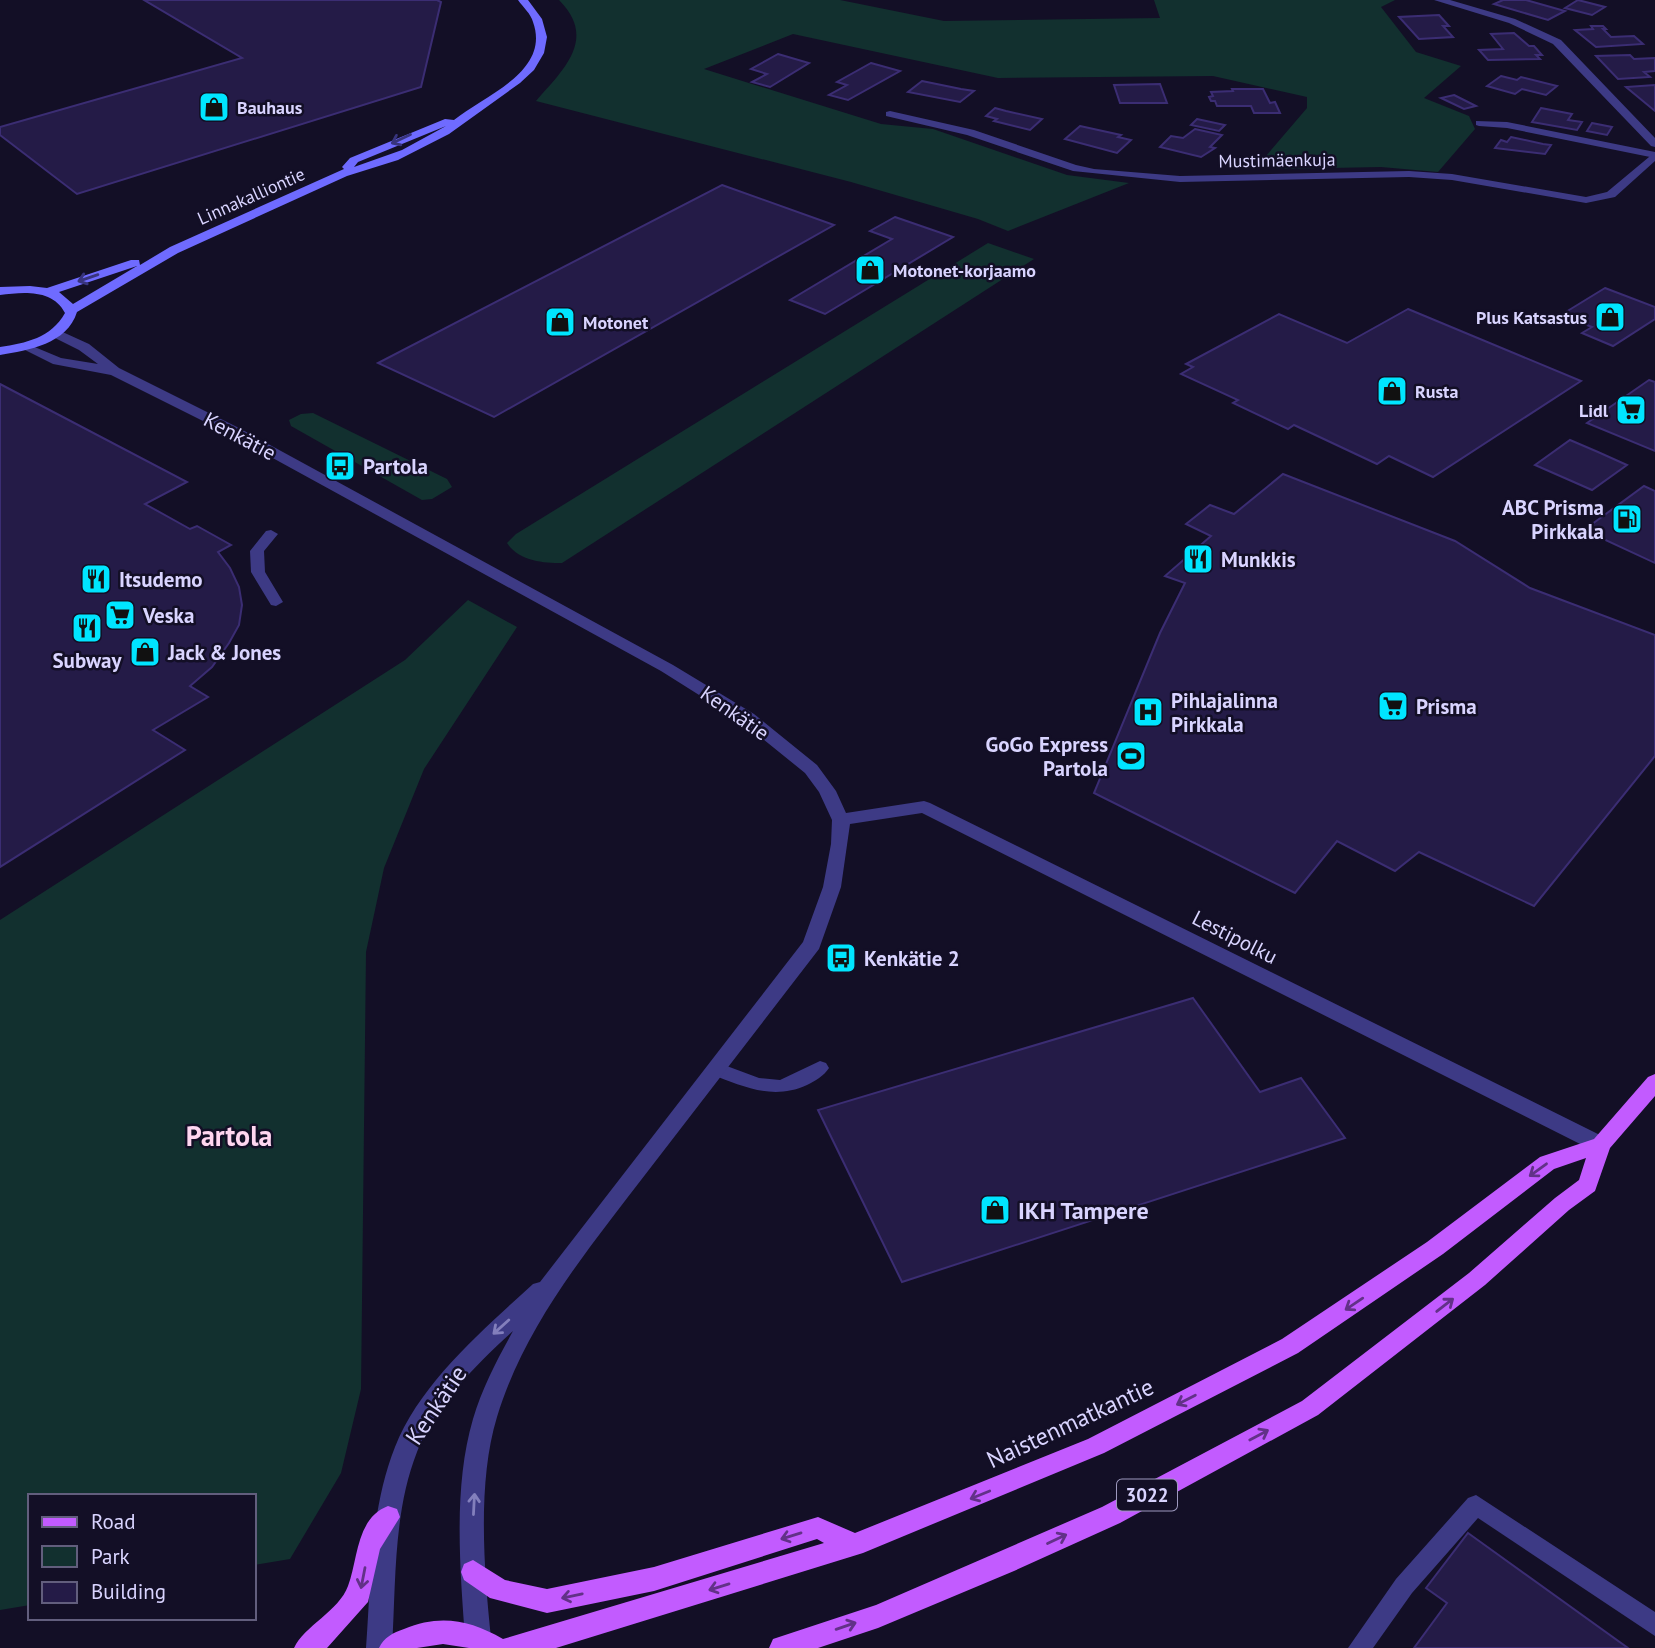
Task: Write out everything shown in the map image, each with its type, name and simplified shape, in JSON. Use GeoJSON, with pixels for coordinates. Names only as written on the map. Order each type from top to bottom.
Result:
{"type":"FeatureCollection","features":[{"type":"Feature","properties":{"kind":"main road","name":"Linnakalliontie"},"geometry":{"type":"LineString","coordinates":[[71,310],[174,250],[342,173],[372,167],[444,133],[465,116],[512,87],[537,57],[541,28],[539,18],[523,0]]}},
{"type":"Feature","properties":{"kind":"main road","name":"Linnakalliontie"},"geometry":{"type":"LineString","coordinates":[[0,292],[48,292],[174,250]]}},
{"type":"Feature","properties":{"kind":"main road"},"geometry":{"type":"LineString","coordinates":[[0,351],[24,347],[56,333],[67,323],[71,310],[58,296],[48,292]]}},
{"type":"Feature","properties":{"kind":"main road","name":"3022"},"geometry":{"type":"LineString","coordinates":[[782,1648],[878,1616],[1111,1515],[1310,1408],[1477,1279],[1588,1185],[1601,1145],[1655,1082]]}},
{"type":"Feature","properties":{"kind":"main road","name":"Naistenmatkantie"},"geometry":{"type":"LineString","coordinates":[[511,1648],[593,1626],[854,1545],[1097,1446],[1290,1346],[1435,1248],[1547,1163],[1601,1145]]}},
{"type":"Feature","properties":{"kind":"main road"},"geometry":{"type":"LineString","coordinates":[[307,1648],[324,1635],[359,1594],[369,1545],[388,1517]]}},
{"type":"Feature","properties":{"kind":"main road"},"geometry":{"type":"LineString","coordinates":[[473,1572],[499,1590],[547,1601],[654,1579],[818,1528],[854,1545]]}},
{"type":"Feature","properties":{"kind":"main road"},"geometry":{"type":"LineString","coordinates":[[392,1648],[428,1632],[454,1631],[486,1643]]}},
{"type":"Feature","properties":{"kind":"street"},"geometry":{"type":"LineString","coordinates":[[1439,0],[1512,21],[1558,42],[1651,133],[1655,144]]}},
{"type":"Feature","properties":{"kind":"street","name":"Mustimäenkuja"},"geometry":{"type":"LineString","coordinates":[[890,114],[970,132],[1073,168],[1180,179],[1409,174],[1452,177],[1586,200],[1611,195],[1655,155]]}},
{"type":"Feature","properties":{"kind":"street","name":"Kenkätie"},"geometry":{"type":"LineString","coordinates":[[56,333],[84,347],[114,371],[234,431],[667,668],[748,718],[811,769],[827,791],[841,820],[841,844],[831,887],[812,944],[552,1281],[507,1363],[485,1417],[477,1454],[473,1572],[486,1643]]}},
{"type":"Feature","properties":{"kind":"street","name":"Kenkätie"},"geometry":{"type":"LineString","coordinates":[[24,347],[58,361],[114,371]]}},
{"type":"Feature","properties":{"kind":"street","name":"Lestipolku"},"geometry":{"type":"LineString","coordinates":[[841,820],[924,807],[1601,1145]]}},
{"type":"Feature","properties":{"kind":"street","name":"Kenkätie"},"geometry":{"type":"LineString","coordinates":[[379,1648],[388,1517],[406,1448],[428,1411],[465,1361],[552,1281]]}},
{"type":"Feature","properties":{"kind":"lane"},"geometry":{"type":"LineString","coordinates":[[1479,122],[1507,125],[1655,155]]}},
{"type":"Feature","properties":{"kind":"lane"},"geometry":{"type":"LineString","coordinates":[[271,534],[257,551],[258,572],[276,602]]}},
{"type":"Feature","properties":{"kind":"lane"},"geometry":{"type":"LineString","coordinates":[[716,1069],[776,1089],[798,1084],[820,1068]]}},
{"type":"Feature","properties":{"kind":"lane"},"geometry":{"type":"LineString","coordinates":[[1359,1648],[1404,1586],[1476,1505],[1655,1625]]}},
{"type":"Feature","properties":{"kind":"green space"},"geometry":{"type":"Polygon","coordinates":[[[559,0],[840,0],[944,21],[1160,18],[1154,0],[1395,0],[1381,7],[1416,52],[1461,66],[1424,98],[1469,116],[1475,129],[1438,172],[1381,167],[1278,169],[1260,163],[1307,108],[1307,97],[1213,76],[998,78],[793,34],[704,69],[881,124],[933,129],[1067,175],[1129,183],[1008,231],[978,219],[851,182],[536,101],[565,66],[576,41],[576,28],[570,14],[559,0]]]}},
{"type":"Feature","properties":{"kind":"green space"},"geometry":{"type":"Polygon","coordinates":[[[988,243],[1034,259],[562,563],[525,557],[507,543],[516,534],[988,243]]]}},
{"type":"Feature","properties":{"kind":"green space"},"geometry":{"type":"Polygon","coordinates":[[[313,413],[447,479],[452,487],[432,499],[422,500],[291,426],[289,420],[301,414],[313,413]]]}},
{"type":"Feature","properties":{"kind":"green space"},"geometry":{"type":"Polygon","coordinates":[[[468,600],[517,627],[424,769],[384,868],[366,952],[361,1389],[341,1473],[290,1559],[256,1565],[256,1494],[28,1494],[28,1605],[0,1610],[0,920],[405,660],[468,600]]]}},
{"type":"Feature","properties":{"kind":"building","name":"Bauhaus"},"geometry":{"type":"Polygon","coordinates":[[[144,0],[441,2],[421,87],[77,194],[0,135],[0,127],[242,58],[144,0]]]}},
{"type":"Feature","properties":{"kind":"building"},"geometry":{"type":"Polygon","coordinates":[[[1503,0],[1526,0],[1565,11],[1548,20],[1494,4],[1503,0]]]}},
{"type":"Feature","properties":{"kind":"building"},"geometry":{"type":"Polygon","coordinates":[[[1578,0],[1605,7],[1592,15],[1565,8],[1578,0]]]}},
{"type":"Feature","properties":{"kind":"building"},"geometry":{"type":"Polygon","coordinates":[[[1439,15],[1449,26],[1443,26],[1453,37],[1419,39],[1399,17],[1439,15]]]}},
{"type":"Feature","properties":{"kind":"building"},"geometry":{"type":"Polygon","coordinates":[[[1591,26],[1603,26],[1611,37],[1634,36],[1643,44],[1596,47],[1575,30],[1593,29],[1591,26]]]}},
{"type":"Feature","properties":{"kind":"building"},"geometry":{"type":"Polygon","coordinates":[[[1514,33],[1529,46],[1534,46],[1542,55],[1536,55],[1540,59],[1488,60],[1479,50],[1503,49],[1491,34],[1514,33]]]}},
{"type":"Feature","properties":{"kind":"building"},"geometry":{"type":"Polygon","coordinates":[[[778,54],[809,63],[770,87],[752,82],[767,74],[751,69],[778,54]]]}},
{"type":"Feature","properties":{"kind":"building"},"geometry":{"type":"Polygon","coordinates":[[[1630,55],[1634,59],[1655,58],[1655,71],[1644,72],[1650,77],[1618,79],[1596,56],[1630,55]]]}},
{"type":"Feature","properties":{"kind":"building"},"geometry":{"type":"Polygon","coordinates":[[[871,63],[900,71],[848,100],[829,95],[847,85],[837,82],[871,63]]]}},
{"type":"Feature","properties":{"kind":"building"},"geometry":{"type":"Polygon","coordinates":[[[1501,76],[1517,80],[1521,77],[1557,86],[1546,95],[1522,89],[1515,94],[1487,86],[1501,76]]]}},
{"type":"Feature","properties":{"kind":"building"},"geometry":{"type":"Polygon","coordinates":[[[922,81],[974,91],[960,102],[908,92],[922,81]]]}},
{"type":"Feature","properties":{"kind":"building"},"geometry":{"type":"Polygon","coordinates":[[[1160,84],[1167,103],[1120,103],[1114,85],[1160,84]]]}},
{"type":"Feature","properties":{"kind":"building"},"geometry":{"type":"Polygon","coordinates":[[[1655,85],[1655,111],[1626,87],[1655,85]]]}},
{"type":"Feature","properties":{"kind":"building"},"geometry":{"type":"Polygon","coordinates":[[[1232,89],[1263,89],[1270,103],[1275,102],[1280,113],[1254,113],[1251,106],[1217,106],[1209,97],[1213,96],[1211,92],[1233,91],[1232,89]]]}},
{"type":"Feature","properties":{"kind":"building"},"geometry":{"type":"Polygon","coordinates":[[[1454,95],[1476,106],[1464,109],[1441,98],[1454,95]]]}},
{"type":"Feature","properties":{"kind":"building"},"geometry":{"type":"Polygon","coordinates":[[[995,108],[1042,119],[1030,130],[994,121],[997,119],[986,116],[995,108]]]}},
{"type":"Feature","properties":{"kind":"building"},"geometry":{"type":"Polygon","coordinates":[[[1541,108],[1572,114],[1568,120],[1582,122],[1577,130],[1532,122],[1541,108]]]}},
{"type":"Feature","properties":{"kind":"building"},"geometry":{"type":"Polygon","coordinates":[[[1197,119],[1225,125],[1219,131],[1191,125],[1197,119]]]}},
{"type":"Feature","properties":{"kind":"building"},"geometry":{"type":"Polygon","coordinates":[[[1592,123],[1612,127],[1607,135],[1587,131],[1592,123]]]}},
{"type":"Feature","properties":{"kind":"building"},"geometry":{"type":"Polygon","coordinates":[[[1080,126],[1121,135],[1118,137],[1131,140],[1117,153],[1065,139],[1080,126]]]}},
{"type":"Feature","properties":{"kind":"building"},"geometry":{"type":"Polygon","coordinates":[[[1195,129],[1222,135],[1210,147],[1215,148],[1201,157],[1160,147],[1171,136],[1183,138],[1195,129]]]}},
{"type":"Feature","properties":{"kind":"building"},"geometry":{"type":"Polygon","coordinates":[[[1511,137],[1551,145],[1545,154],[1495,148],[1501,140],[1507,142],[1511,137]]]}},
{"type":"Feature","properties":{"kind":"building","name":"Motonet"},"geometry":{"type":"Polygon","coordinates":[[[722,185],[834,225],[494,417],[378,363],[722,185]]]}},
{"type":"Feature","properties":{"kind":"building","name":"Motonet-korjaamo"},"geometry":{"type":"Polygon","coordinates":[[[895,217],[953,237],[825,314],[790,300],[892,239],[870,231],[895,217]]]}},
{"type":"Feature","properties":{"kind":"building","name":"Plus Katsastus"},"geometry":{"type":"Polygon","coordinates":[[[1605,288],[1655,307],[1655,319],[1613,346],[1582,333],[1592,327],[1561,315],[1605,288]]]}},
{"type":"Feature","properties":{"kind":"building","name":"Rusta"},"geometry":{"type":"Polygon","coordinates":[[[1408,309],[1581,381],[1433,477],[1389,456],[1377,464],[1294,425],[1288,429],[1233,403],[1238,400],[1181,374],[1193,367],[1186,364],[1279,314],[1347,343],[1408,309]]]}},
{"type":"Feature","properties":{"kind":"building","name":"Lidl"},"geometry":{"type":"Polygon","coordinates":[[[1649,380],[1655,382],[1655,451],[1587,423],[1649,380]]]}},
{"type":"Feature","properties":{"kind":"building","name":"Veska"},"geometry":{"type":"Polygon","coordinates":[[[0,384],[187,482],[145,504],[190,529],[197,526],[231,545],[218,552],[239,587],[242,605],[239,625],[229,643],[212,667],[190,686],[208,697],[153,730],[185,750],[0,867],[0,384]]]}},
{"type":"Feature","properties":{"kind":"building"},"geometry":{"type":"Polygon","coordinates":[[[1570,440],[1627,465],[1592,490],[1535,465],[1570,440]]]}},
{"type":"Feature","properties":{"kind":"building","name":"Prisma"},"geometry":{"type":"Polygon","coordinates":[[[1283,474],[1455,541],[1530,588],[1655,635],[1655,756],[1534,906],[1419,852],[1395,871],[1337,841],[1295,893],[1094,793],[1160,633],[1185,583],[1165,576],[1211,536],[1186,524],[1210,505],[1234,514],[1283,474]]]}},
{"type":"Feature","properties":{"kind":"building","name":"ABC Prisma Pirkkala"},"geometry":{"type":"Polygon","coordinates":[[[1644,486],[1655,491],[1655,563],[1584,530],[1644,486]]]}},
{"type":"Feature","properties":{"kind":"building","name":"IKH Tampere"},"geometry":{"type":"Polygon","coordinates":[[[1193,998],[1260,1092],[1301,1078],[1345,1138],[902,1282],[818,1110],[1193,998]]]}},
{"type":"Feature","properties":{"kind":"building"},"geometry":{"type":"Polygon","coordinates":[[[1468,1533],[1628,1648],[1414,1648],[1447,1603],[1426,1588],[1468,1533]]]}},
{"type":"Feature","properties":{"kind":"place","name":"Bauhaus"},"geometry":{"type":"Point","coordinates":[214,107]}},
{"type":"Feature","properties":{"kind":"place","name":"Motonet-korjaamo"},"geometry":{"type":"Point","coordinates":[870,270]}},
{"type":"Feature","properties":{"kind":"place","name":"Plus Katsastus"},"geometry":{"type":"Point","coordinates":[1610,317]}},
{"type":"Feature","properties":{"kind":"place","name":"Motonet"},"geometry":{"type":"Point","coordinates":[560,322]}},
{"type":"Feature","properties":{"kind":"place","name":"Rusta"},"geometry":{"type":"Point","coordinates":[1392,391]}},
{"type":"Feature","properties":{"kind":"place","name":"Lidl"},"geometry":{"type":"Point","coordinates":[1631,410]}},
{"type":"Feature","properties":{"kind":"place","name":"Partola"},"geometry":{"type":"Point","coordinates":[340,466]}},
{"type":"Feature","properties":{"kind":"place","name":"ABC Prisma Pirkkala"},"geometry":{"type":"Point","coordinates":[1627,519]}},
{"type":"Feature","properties":{"kind":"place","name":"Munkkis"},"geometry":{"type":"Point","coordinates":[1198,559]}},
{"type":"Feature","properties":{"kind":"place","name":"Itsudemo"},"geometry":{"type":"Point","coordinates":[96,579]}},
{"type":"Feature","properties":{"kind":"place","name":"Veska"},"geometry":{"type":"Point","coordinates":[120,615]}},
{"type":"Feature","properties":{"kind":"place","name":"Subway"},"geometry":{"type":"Point","coordinates":[87,628]}},
{"type":"Feature","properties":{"kind":"place","name":"Jack & Jones"},"geometry":{"type":"Point","coordinates":[145,652]}},
{"type":"Feature","properties":{"kind":"place","name":"Prisma"},"geometry":{"type":"Point","coordinates":[1393,706]}},
{"type":"Feature","properties":{"kind":"place","name":"Pihlajalinna Pirkkala"},"geometry":{"type":"Point","coordinates":[1148,712]}},
{"type":"Feature","properties":{"kind":"place","name":"GoGo Express Partola"},"geometry":{"type":"Point","coordinates":[1131,756]}},
{"type":"Feature","properties":{"kind":"place","name":"Kenkätie 2"},"geometry":{"type":"Point","coordinates":[841,958]}},
{"type":"Feature","properties":{"kind":"place","name":"IKH Tampere"},"geometry":{"type":"Point","coordinates":[995,1210]}},
{"type":"Feature","properties":{"kind":"district","name":"Partola"},"geometry":{"type":"Point","coordinates":[229,1135]}}]}
